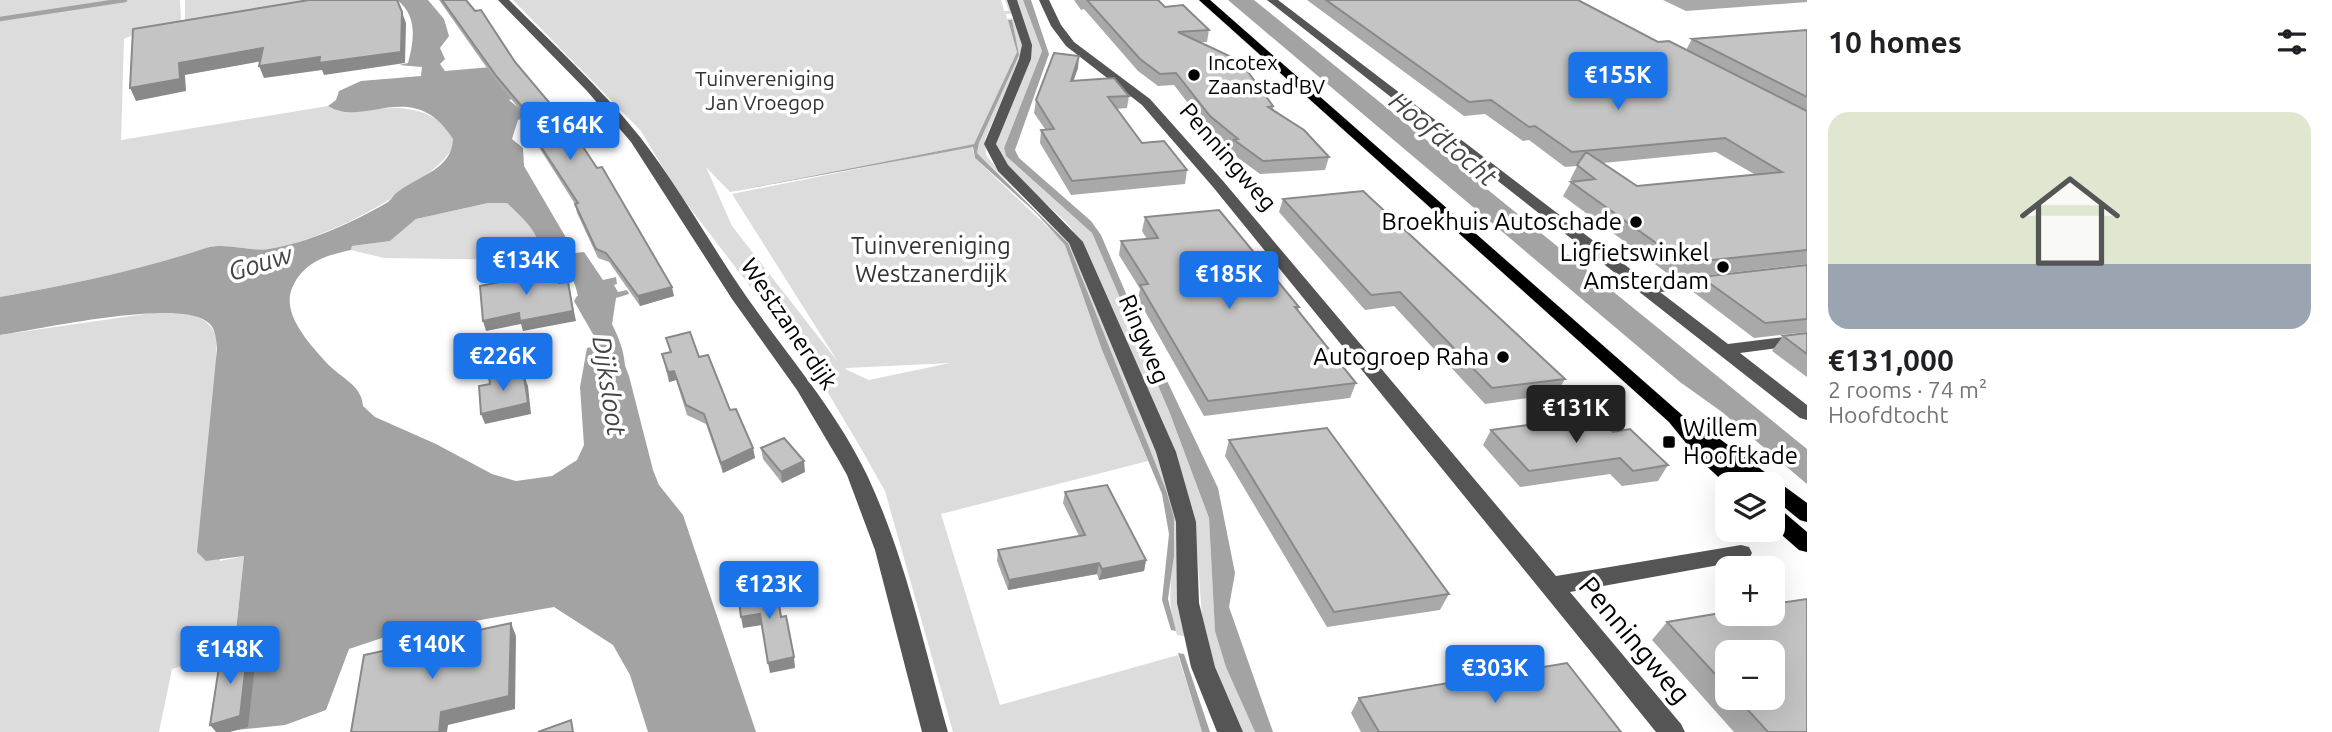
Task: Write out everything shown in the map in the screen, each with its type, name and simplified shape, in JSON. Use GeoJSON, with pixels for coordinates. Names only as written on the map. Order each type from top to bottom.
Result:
{"type":"FeatureCollection","features":[{"type":"Feature","properties":{"kind":"main road"},"geometry":{"type":"LineString","coordinates":[[1204,0],[1676,418],[1706,454],[1726,472]]}},
{"type":"Feature","properties":{"kind":"main road"},"geometry":{"type":"LineString","coordinates":[[1676,418],[1726,450],[1754,472]]}},
{"type":"Feature","properties":{"kind":"main road"},"geometry":{"type":"LineString","coordinates":[[1785,497],[1807,514]]}},
{"type":"Feature","properties":{"kind":"main road"},"geometry":{"type":"LineString","coordinates":[[1785,525],[1807,544]]}},
{"type":"Feature","properties":{"kind":"street","name":"Westzanerdijk"},"geometry":{"type":"LineString","coordinates":[[503,0],[591,89],[636,140],[740,299],[804,387],[846,456],[857,475],[886,550],[935,732]]}},
{"type":"Feature","properties":{"kind":"street","name":"Ringweg"},"geometry":{"type":"LineString","coordinates":[[1012,0],[1027,45],[1025,59],[990,144],[992,153],[1001,167],[1063,225],[1076,242],[1166,452],[1186,522],[1188,603],[1203,667],[1230,732]]}},
{"type":"Feature","properties":{"kind":"street","name":"Penningweg"},"geometry":{"type":"LineString","coordinates":[[1044,0],[1056,26],[1070,44],[1146,102],[1218,184],[1672,732]]}},
{"type":"Feature","properties":{"kind":"street"},"geometry":{"type":"LineString","coordinates":[[1272,0],[1807,414]]}},
{"type":"Feature","properties":{"kind":"street"},"geometry":{"type":"LineString","coordinates":[[1648,289],[1741,279]]}},
{"type":"Feature","properties":{"kind":"street"},"geometry":{"type":"LineString","coordinates":[[1724,350],[1807,339]]}},
{"type":"Feature","properties":{"kind":"street","name":"Penningweg"},"geometry":{"type":"LineString","coordinates":[[1552,586],[1741,553]]}},
{"type":"Feature","properties":{"kind":"green space"},"geometry":{"type":"Polygon","coordinates":[[[0,0],[180,0],[181,21],[150,27],[124,39],[121,140],[328,106],[350,111],[390,108],[420,112],[436,119],[448,130],[453,139],[451,150],[441,163],[425,176],[384,203],[347,223],[303,240],[262,250],[214,246],[104,276],[0,297],[0,0]]]}},
{"type":"Feature","properties":{"kind":"green space"},"geometry":{"type":"Polygon","coordinates":[[[185,0],[365,0],[185,25],[185,0]]]}},
{"type":"Feature","properties":{"kind":"green space"},"geometry":{"type":"Polygon","coordinates":[[[513,0],[1001,0],[1004,11],[1009,11],[1005,0],[1008,0],[1013,14],[1006,14],[1007,19],[1015,18],[1024,49],[985,139],[986,155],[997,169],[1059,225],[1074,248],[1145,415],[1180,521],[1184,636],[1177,635],[1171,609],[1174,532],[1166,490],[1068,243],[1040,212],[977,153],[979,143],[1019,55],[1009,19],[1017,52],[974,144],[730,192],[706,167],[732,226],[838,362],[732,194],[972,146],[975,158],[1065,245],[1102,350],[1148,461],[941,514],[1000,705],[1178,655],[1202,732],[953,732],[885,491],[821,381],[677,191],[641,131],[513,0]],[[950,363],[845,369],[869,380],[950,363]]]}},
{"type":"Feature","properties":{"kind":"green space"},"geometry":{"type":"Polygon","coordinates":[[[1016,0],[1023,0],[1042,51],[1004,148],[1006,156],[1092,233],[1169,411],[1209,518],[1215,631],[1255,732],[1236,732],[1203,630],[1195,523],[1084,246],[1067,223],[1006,167],[995,141],[1028,63],[1016,0]]]}},
{"type":"Feature","properties":{"kind":"green space"},"geometry":{"type":"Polygon","coordinates":[[[488,203],[507,203],[524,220],[538,241],[538,256],[525,260],[384,258],[351,250],[352,246],[390,241],[416,219],[488,203]]]}},
{"type":"Feature","properties":{"kind":"green space"},"geometry":{"type":"Polygon","coordinates":[[[166,311],[194,315],[206,322],[216,334],[220,561],[244,556],[234,650],[172,669],[159,732],[0,732],[0,335],[166,311]]]}},
{"type":"Feature","properties":{"kind":"water","name":"Gouw"},"geometry":{"type":"Polygon","coordinates":[[[397,0],[428,0],[444,19],[449,36],[440,48],[445,59],[440,64],[445,71],[503,66],[523,95],[509,100],[530,117],[518,120],[512,139],[523,148],[524,166],[575,253],[584,252],[603,280],[616,277],[617,284],[614,285],[618,292],[627,290],[629,294],[616,298],[611,331],[595,335],[595,329],[591,328],[591,318],[582,307],[570,277],[549,268],[488,263],[532,259],[538,256],[539,249],[535,234],[507,203],[488,203],[416,219],[390,241],[352,246],[351,250],[333,254],[310,265],[293,286],[290,306],[293,316],[311,345],[354,386],[362,398],[363,406],[375,417],[436,444],[492,474],[516,481],[552,476],[577,460],[584,445],[580,387],[587,348],[616,342],[629,376],[653,470],[659,485],[683,515],[756,732],[648,732],[630,675],[613,645],[554,607],[385,637],[349,649],[326,710],[285,725],[216,732],[225,655],[234,650],[244,556],[206,561],[197,552],[217,349],[214,330],[206,321],[190,315],[167,313],[75,322],[0,335],[0,297],[104,276],[214,246],[261,250],[300,242],[374,210],[441,165],[447,158],[453,139],[438,120],[422,110],[389,107],[358,112],[342,111],[328,106],[336,100],[339,91],[361,81],[421,76],[422,67],[399,65],[408,63],[413,29],[408,13],[397,0]]]}},
{"type":"Feature","properties":{"kind":"water"},"geometry":{"type":"Polygon","coordinates":[[[1023,0],[1031,0],[1049,54],[1015,150],[1019,158],[1091,221],[1101,235],[1130,303],[1218,488],[1235,573],[1229,607],[1273,732],[1255,732],[1226,667],[1215,631],[1209,518],[1169,411],[1092,233],[1006,156],[1004,148],[1042,51],[1023,0]]]}},
{"type":"Feature","properties":{"kind":"water"},"geometry":{"type":"Polygon","coordinates":[[[1228,0],[1254,0],[1807,449],[1807,484],[1722,412],[1680,382],[1228,0]]]}},
{"type":"Feature","properties":{"kind":"water"},"geometry":{"type":"Polygon","coordinates":[[[1008,20],[1012,20],[1019,55],[979,143],[977,153],[1068,243],[1166,490],[1174,518],[1174,556],[1168,599],[1176,631],[1171,630],[1162,600],[1169,534],[1162,494],[1102,350],[1065,245],[1036,213],[975,158],[973,147],[730,192],[974,144],[1017,52],[1008,20]]]}},
{"type":"Feature","properties":{"kind":"water"},"geometry":{"type":"Polygon","coordinates":[[[1178,653],[1184,654],[1210,732],[1202,732],[1178,653]]]}},
{"type":"Feature","properties":{"kind":"building"},"geometry":{"type":"Polygon","coordinates":[[[309,0],[397,0],[402,12],[401,52],[319,63],[320,57],[259,66],[263,48],[179,63],[180,79],[130,88],[133,29],[309,0]]]}},
{"type":"Feature","properties":{"kind":"building"},"geometry":{"type":"Polygon","coordinates":[[[442,0],[466,0],[475,11],[481,10],[515,62],[569,126],[597,168],[602,167],[672,287],[638,296],[606,253],[596,249],[575,204],[578,203],[532,133],[542,130],[497,77],[442,0]]]}},
{"type":"Feature","properties":{"kind":"building"},"geometry":{"type":"Polygon","coordinates":[[[1087,0],[1158,0],[1165,7],[1183,5],[1209,30],[1178,32],[1240,61],[1273,106],[1268,107],[1304,130],[1329,157],[1263,161],[1234,140],[1238,139],[1210,116],[1176,73],[1160,74],[1140,59],[1087,0]]]}},
{"type":"Feature","properties":{"kind":"building"},"geometry":{"type":"Polygon","coordinates":[[[1326,0],[1578,0],[1658,42],[1669,41],[1807,111],[1807,250],[1684,263],[1571,182],[1595,179],[1577,165],[1586,152],[1637,186],[1782,172],[1725,138],[1572,152],[1535,126],[1529,127],[1491,100],[1469,102],[1326,0]]]}},
{"type":"Feature","properties":{"kind":"building"},"geometry":{"type":"Polygon","coordinates":[[[1807,30],[1807,97],[1692,39],[1807,30]]]}},
{"type":"Feature","properties":{"kind":"building"},"geometry":{"type":"Polygon","coordinates":[[[1054,53],[1079,56],[1071,81],[1114,78],[1129,96],[1108,97],[1142,143],[1164,141],[1187,170],[1072,181],[1041,130],[1054,129],[1036,100],[1054,53]]]}},
{"type":"Feature","properties":{"kind":"building"},"geometry":{"type":"Polygon","coordinates":[[[1363,191],[1565,379],[1492,388],[1400,292],[1371,295],[1283,199],[1363,191]]]}},
{"type":"Feature","properties":{"kind":"building"},"geometry":{"type":"Polygon","coordinates":[[[1219,210],[1299,307],[1295,307],[1356,383],[1208,401],[1140,285],[1148,284],[1121,241],[1158,238],[1145,217],[1219,210]]]}},
{"type":"Feature","properties":{"kind":"building"},"geometry":{"type":"Polygon","coordinates":[[[1807,265],[1807,319],[1765,323],[1701,277],[1807,265]]]}},
{"type":"Feature","properties":{"kind":"building"},"geometry":{"type":"Polygon","coordinates":[[[557,270],[559,283],[568,282],[573,311],[520,321],[519,313],[483,321],[480,286],[557,270]]]}},
{"type":"Feature","properties":{"kind":"building"},"geometry":{"type":"Polygon","coordinates":[[[690,332],[699,357],[708,355],[730,410],[736,409],[753,448],[721,463],[704,414],[686,405],[674,371],[668,372],[662,354],[671,352],[666,338],[690,332]]]}},
{"type":"Feature","properties":{"kind":"building"},"geometry":{"type":"Polygon","coordinates":[[[1807,333],[1807,354],[1783,336],[1807,333]]]}},
{"type":"Feature","properties":{"kind":"building"},"geometry":{"type":"Polygon","coordinates":[[[513,371],[514,378],[524,376],[528,403],[481,414],[479,386],[490,384],[489,376],[513,371]]]}},
{"type":"Feature","properties":{"kind":"building"},"geometry":{"type":"Polygon","coordinates":[[[1596,416],[1613,432],[1630,429],[1668,465],[1633,471],[1620,458],[1529,471],[1491,430],[1596,416]]]}},
{"type":"Feature","properties":{"kind":"building"},"geometry":{"type":"Polygon","coordinates":[[[1327,428],[1449,594],[1334,612],[1229,440],[1327,428]]]}},
{"type":"Feature","properties":{"kind":"building"},"geometry":{"type":"Polygon","coordinates":[[[784,438],[804,461],[781,472],[761,448],[784,438]]]}},
{"type":"Feature","properties":{"kind":"building"},"geometry":{"type":"Polygon","coordinates":[[[1107,485],[1146,560],[1102,569],[1099,563],[1009,580],[998,550],[1085,535],[1065,492],[1107,485]]]}},
{"type":"Feature","properties":{"kind":"building"},"geometry":{"type":"Polygon","coordinates":[[[776,585],[781,617],[786,616],[794,657],[768,663],[760,614],[741,617],[738,593],[776,585]]]}},
{"type":"Feature","properties":{"kind":"building"},"geometry":{"type":"Polygon","coordinates":[[[1807,599],[1807,732],[1768,732],[1748,710],[1785,710],[1785,640],[1715,640],[1715,674],[1667,622],[1715,614],[1715,626],[1785,626],[1785,602],[1807,599]]]}},
{"type":"Feature","properties":{"kind":"building"},"geometry":{"type":"Polygon","coordinates":[[[511,623],[509,696],[441,712],[439,732],[351,732],[364,655],[511,623]]]}},
{"type":"Feature","properties":{"kind":"building"},"geometry":{"type":"Polygon","coordinates":[[[248,646],[240,716],[210,725],[221,654],[248,646]]]}},
{"type":"Feature","properties":{"kind":"building"},"geometry":{"type":"Polygon","coordinates":[[[1567,663],[1621,732],[1379,732],[1359,698],[1567,663]]]}},
{"type":"Feature","properties":{"kind":"building"},"geometry":{"type":"Polygon","coordinates":[[[571,720],[573,732],[538,732],[571,720]]]}},
{"type":"Feature","properties":{"kind":"waterway"},"geometry":{"type":"LineString","coordinates":[[0,19],[125,0]]}},
{"type":"Feature","properties":{"kind":"waterway","name":"Dijksloot"},"geometry":{"type":"LineString","coordinates":[[586,301],[607,336],[611,379]]}},
{"type":"Feature","properties":{"kind":"place","name":"Incotex Zaanstad BV"},"geometry":{"type":"Point","coordinates":[1194,75]}},
{"type":"Feature","properties":{"kind":"place","name":"Broekhuis Autoschade"},"geometry":{"type":"Point","coordinates":[1636,222]}},
{"type":"Feature","properties":{"kind":"place","name":"Ligfietswinkel Amsterdam"},"geometry":{"type":"Point","coordinates":[1723,267]}},
{"type":"Feature","properties":{"kind":"place","name":"Autogroep Raha"},"geometry":{"type":"Point","coordinates":[1503,357]}},
{"type":"Feature","properties":{"kind":"place","name":"Willem Hooftkade"},"geometry":{"type":"Point","coordinates":[1669,442]}},
{"type":"Feature","properties":{"kind":"park label","name":"Tuinvereniging Jan Vroegop"},"geometry":{"type":"Point","coordinates":[765,91]}},
{"type":"Feature","properties":{"kind":"park label","name":"Tuinvereniging Westzanerdijk"},"geometry":{"type":"Point","coordinates":[931,260]}},
{"type":"Feature","properties":{"kind":"water label","name":"Hoofdtocht"},"geometry":{"type":"Point","coordinates":[1443,139]}}]}
